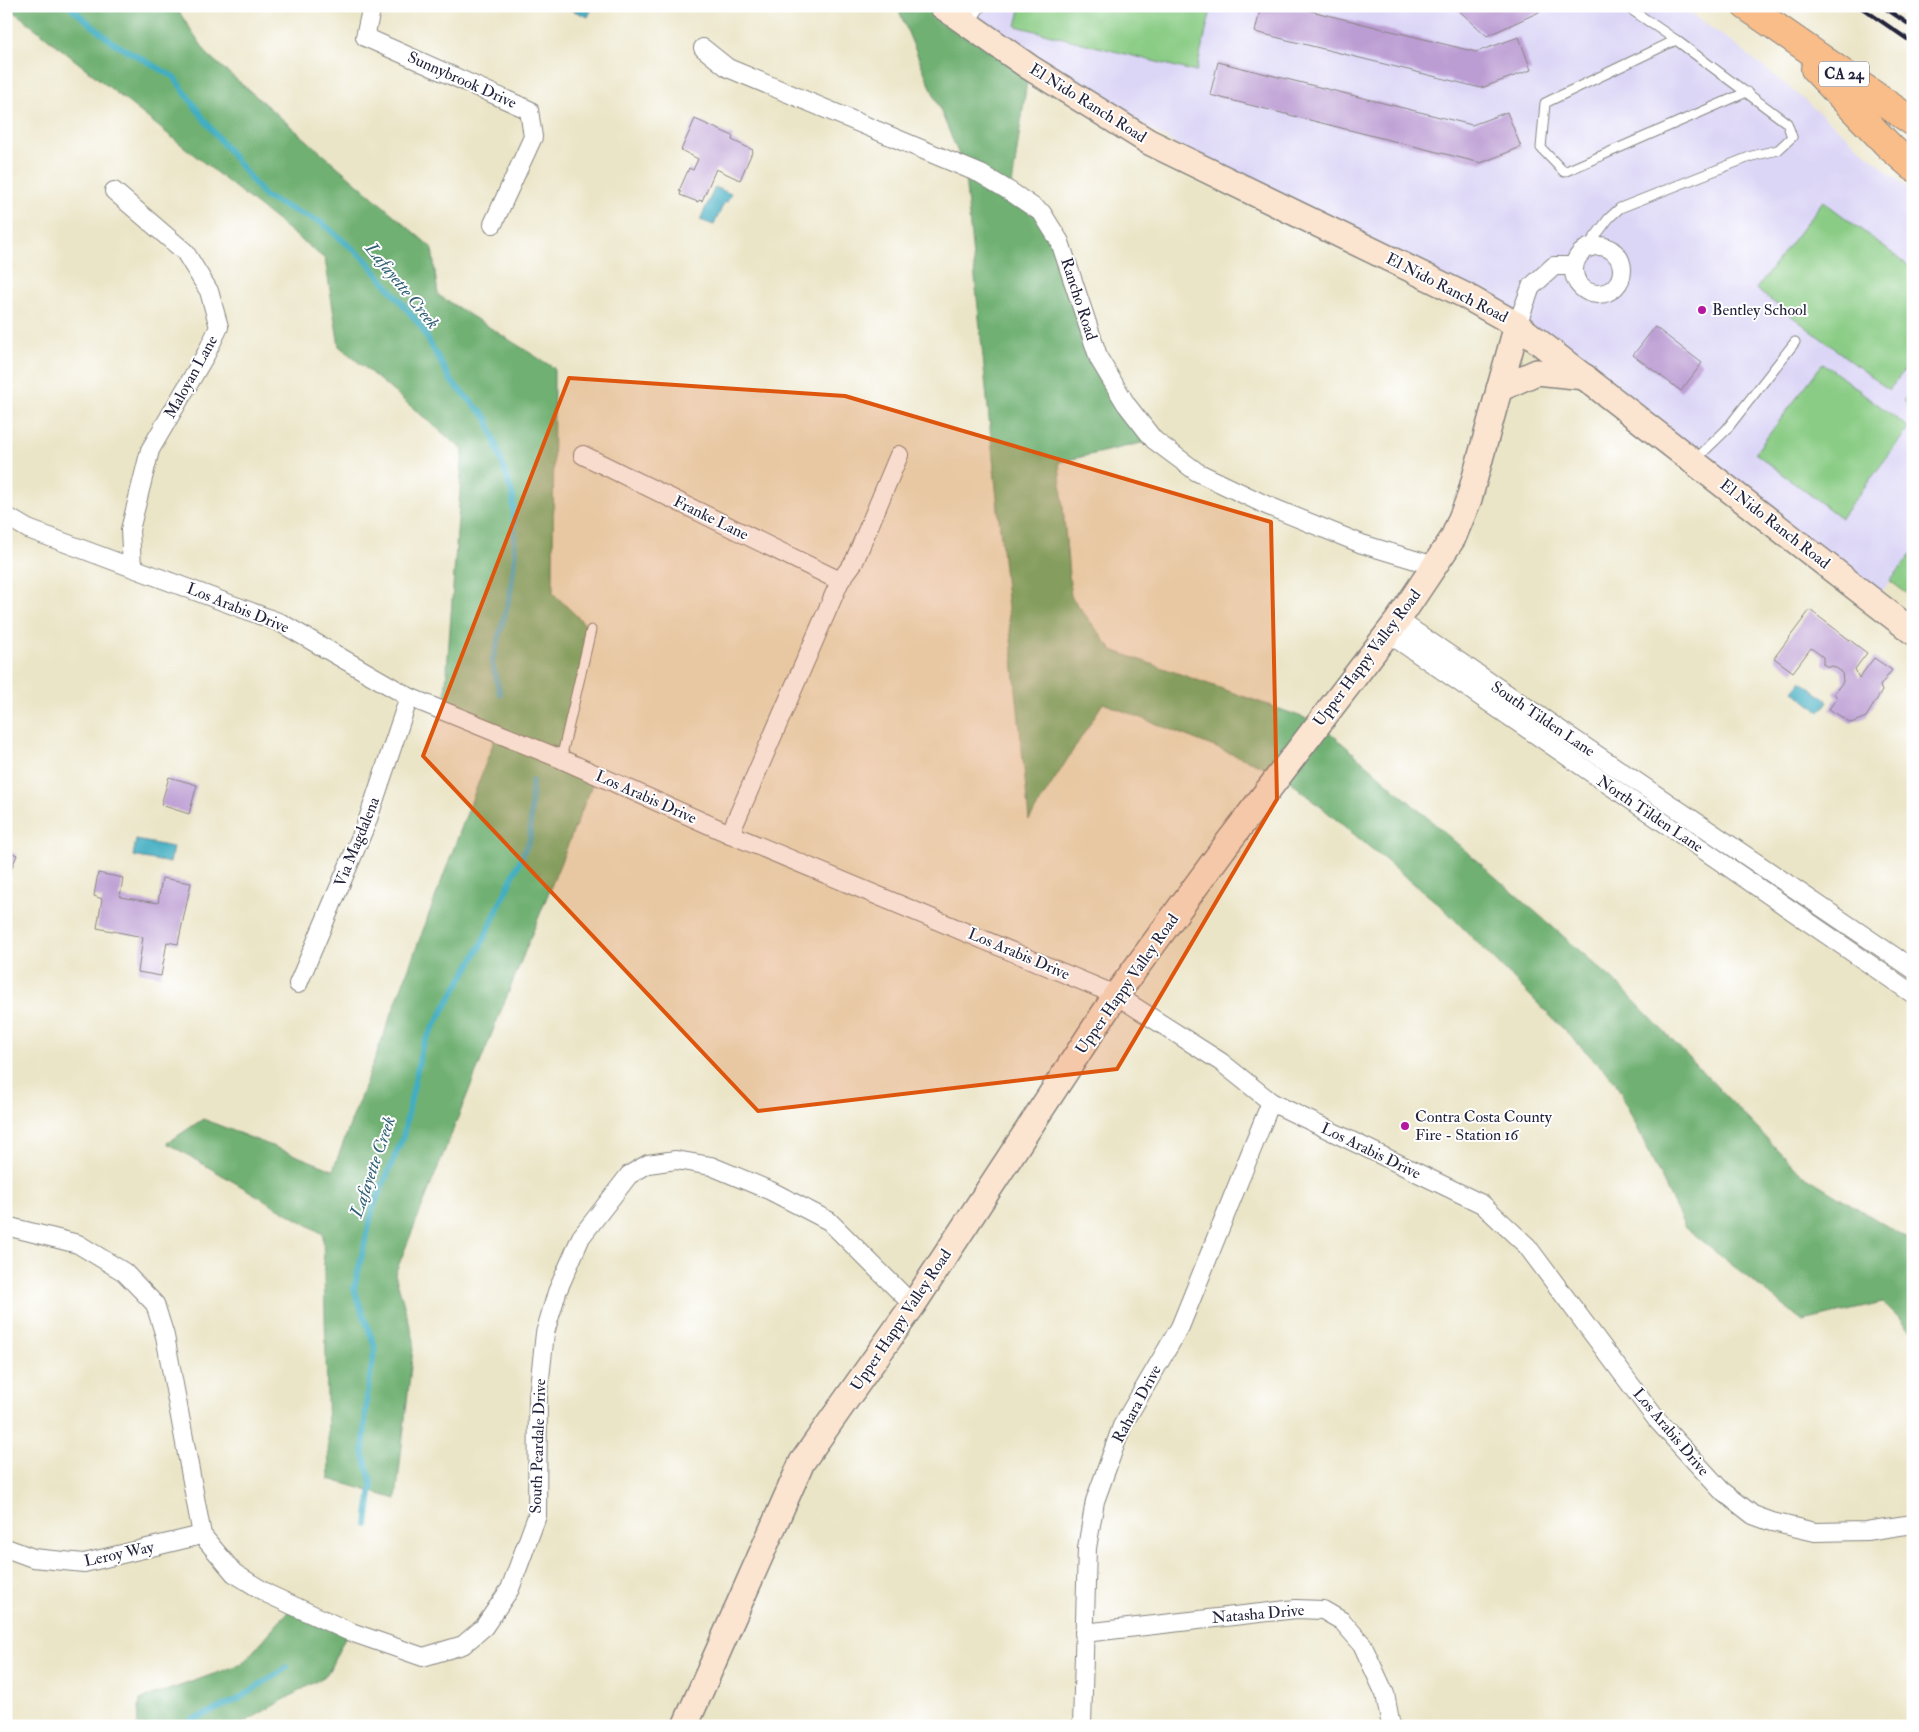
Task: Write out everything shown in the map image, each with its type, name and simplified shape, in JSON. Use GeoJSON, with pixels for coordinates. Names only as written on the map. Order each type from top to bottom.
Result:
{"type":"FeatureCollection","features":[{"type":"Feature","properties":{"kind":"highway","name":"CA 24"},"geometry":{"type":"LineString","coordinates":[[1746,6],[1913,122]]}},
{"type":"Feature","properties":{"kind":"highway"},"geometry":{"type":"LineString","coordinates":[[1774,26],[1891,148],[1913,167]]}},
{"type":"Feature","properties":{"kind":"street","name":"Sunnybrook Drive"},"geometry":{"type":"LineString","coordinates":[[372,6],[365,36],[529,110],[534,137],[493,224]]}},
{"type":"Feature","properties":{"kind":"street","name":"El Nido Ranch Road"},"geometry":{"type":"LineString","coordinates":[[942,6],[975,16],[1029,67],[1149,142],[1464,295],[1517,325],[1913,632]]}},
{"type":"Feature","properties":{"kind":"street","name":"Rancho Road"},"geometry":{"type":"LineString","coordinates":[[704,48],[728,68],[981,174],[1042,214],[1060,242],[1099,359],[1126,404],[1154,440],[1197,472],[1266,505],[1362,544],[1435,566]]}},
{"type":"Feature","properties":{"kind":"street","name":"Maloyan Lane"},"geometry":{"type":"LineString","coordinates":[[114,191],[185,252],[209,291],[219,327],[206,354],[150,450],[130,530],[132,568]]}},
{"type":"Feature","properties":{"kind":"street"},"geometry":{"type":"LineString","coordinates":[[1594,246],[1603,246],[1612,250],[1619,257],[1623,266],[1623,275],[1619,284],[1612,291],[1603,295],[1593,295],[1584,291],[1578,284],[1574,275],[1574,266],[1578,256],[1585,250],[1594,246]]}},
{"type":"Feature","properties":{"kind":"street","name":"Upper Happy Valley Road"},"geometry":{"type":"LineString","coordinates":[[685,1726],[802,1462],[913,1305],[1116,995],[1226,845],[1393,627],[1453,538],[1469,499],[1517,325],[1531,287],[1554,266],[1574,266]]}},
{"type":"Feature","properties":{"kind":"street"},"geometry":{"type":"LineString","coordinates":[[1499,389],[1537,372],[1586,377]]}},
{"type":"Feature","properties":{"kind":"street","name":"Franke Lane"},"geometry":{"type":"LineString","coordinates":[[583,455],[840,582]]}},
{"type":"Feature","properties":{"kind":"street"},"geometry":{"type":"LineString","coordinates":[[730,834],[840,582],[854,562],[899,455]]}},
{"type":"Feature","properties":{"kind":"street","name":"Los Arabis Drive"},"geometry":{"type":"LineString","coordinates":[[6,516],[28,529],[281,623],[409,696],[561,759],[730,834],[1116,995],[1221,1062],[1271,1102],[1482,1204],[1527,1246],[1657,1420],[1721,1490],[1753,1514],[1772,1522],[1814,1532],[1866,1531],[1913,1524]]}},
{"type":"Feature","properties":{"kind":"street","name":"South Tilden Lane"},"geometry":{"type":"LineString","coordinates":[[1393,627],[1913,969]]}},
{"type":"Feature","properties":{"kind":"street","name":"North Tilden Lane"},"geometry":{"type":"LineString","coordinates":[[1393,627],[1913,994]]}},
{"type":"Feature","properties":{"kind":"street","name":"Via Magdalena"},"geometry":{"type":"LineString","coordinates":[[298,984],[367,822],[409,696]]}},
{"type":"Feature","properties":{"kind":"street","name":"Rahara Drive"},"geometry":{"type":"LineString","coordinates":[[1082,1726],[1087,1548],[1095,1501],[1122,1426],[1180,1327],[1271,1102]]}},
{"type":"Feature","properties":{"kind":"street","name":"South Peardale Drive"},"geometry":{"type":"LineString","coordinates":[[6,1226],[78,1244],[124,1272],[155,1304],[165,1336],[202,1535],[234,1573],[268,1594],[348,1631],[423,1657],[463,1645],[484,1627],[510,1590],[537,1516],[538,1396],[545,1333],[557,1292],[581,1237],[629,1175],[648,1164],[676,1160],[711,1166],[771,1191],[829,1221],[913,1305]]}},
{"type":"Feature","properties":{"kind":"street","name":"Leroy Way"},"geometry":{"type":"LineString","coordinates":[[6,1548],[33,1558],[84,1563],[202,1535]]}},
{"type":"Feature","properties":{"kind":"street","name":"Natasha Drive"},"geometry":{"type":"LineString","coordinates":[[1084,1633],[1296,1609],[1322,1610],[1342,1621],[1362,1644],[1385,1694],[1391,1726]]}},
{"type":"Feature","properties":{"kind":"lane"},"geometry":{"type":"LineString","coordinates":[[1585,250],[1609,218],[1620,208],[1752,156],[1778,150],[1792,137],[1787,124],[1747,92],[1626,6]]}},
{"type":"Feature","properties":{"kind":"lane"},"geometry":{"type":"LineString","coordinates":[[1676,40],[1545,103],[1541,148],[1564,172],[1747,92]]}},
{"type":"Feature","properties":{"kind":"lane"},"geometry":{"type":"LineString","coordinates":[[1694,461],[1726,430],[1795,342]]}},
{"type":"Feature","properties":{"kind":"lane"},"geometry":{"type":"LineString","coordinates":[[561,759],[591,630]]}},
{"type":"Feature","properties":{"kind":"highlighted area"},"geometry":{"type":"Polygon","coordinates":[[[569,378],[845,396],[1271,522],[1277,799],[1117,1069],[758,1111],[423,756],[569,378]]]}},
{"type":"Feature","properties":{"kind":"shaded area","name":"Bentley School"},"geometry":{"type":"Polygon","coordinates":[[[942,6],[1679,6],[1733,43],[1790,88],[1913,193],[1913,389],[1904,400],[1913,415],[1913,552],[1874,602],[1517,325],[1276,203],[942,6]]]}},
{"type":"Feature","properties":{"kind":"green space"},"geometry":{"type":"Polygon","coordinates":[[[7,6],[175,6],[208,55],[432,248],[438,295],[554,368],[553,593],[591,630],[561,759],[596,775],[395,1274],[414,1340],[396,1499],[329,1479],[323,1234],[167,1143],[203,1119],[333,1170],[497,733],[444,711],[463,450],[339,346],[325,259],[7,6]]]}},
{"type":"Feature","properties":{"kind":"green space"},"geometry":{"type":"Polygon","coordinates":[[[897,6],[981,6],[970,25],[1029,67],[1011,192],[1042,213],[1099,359],[1154,440],[1059,462],[1071,596],[1112,650],[1319,723],[1618,984],[1800,1173],[1913,1242],[1913,1333],[1883,1303],[1803,1321],[1685,1228],[1615,1081],[1442,907],[1280,773],[1103,703],[1029,820],[964,167],[897,6]]]}},
{"type":"Feature","properties":{"kind":"green space"},"geometry":{"type":"Polygon","coordinates":[[[1021,6],[1212,6],[1196,72],[1016,26],[1021,6]]]}},
{"type":"Feature","properties":{"kind":"green space"},"geometry":{"type":"Polygon","coordinates":[[[1823,201],[1913,269],[1913,359],[1889,390],[1756,289],[1823,201]]]}},
{"type":"Feature","properties":{"kind":"green space"},"geometry":{"type":"Polygon","coordinates":[[[1823,363],[1909,428],[1841,518],[1755,453],[1823,363]]]}},
{"type":"Feature","properties":{"kind":"green space"},"geometry":{"type":"Polygon","coordinates":[[[1913,389],[1913,415],[1904,400],[1913,389]]]}},
{"type":"Feature","properties":{"kind":"green space"},"geometry":{"type":"Polygon","coordinates":[[[1913,552],[1913,598],[1890,581],[1913,552]]]}},
{"type":"Feature","properties":{"kind":"green space"},"geometry":{"type":"Polygon","coordinates":[[[293,1606],[348,1631],[327,1675],[238,1726],[137,1726],[140,1700],[242,1664],[293,1606]]]}},
{"type":"Feature","properties":{"kind":"water"},"geometry":{"type":"Polygon","coordinates":[[[574,6],[593,6],[588,17],[572,10],[574,6]]]}},
{"type":"Feature","properties":{"kind":"water"},"geometry":{"type":"Polygon","coordinates":[[[715,187],[731,194],[727,202],[724,203],[714,225],[700,220],[715,187]]]}},
{"type":"Feature","properties":{"kind":"water"},"geometry":{"type":"Polygon","coordinates":[[[1801,681],[1828,701],[1820,712],[1793,691],[1801,681]]]}},
{"type":"Feature","properties":{"kind":"water"},"geometry":{"type":"Polygon","coordinates":[[[136,840],[173,847],[170,863],[133,856],[136,840]]]}},
{"type":"Feature","properties":{"kind":"building"},"geometry":{"type":"Polygon","coordinates":[[[1261,6],[1291,6],[1476,52],[1519,37],[1531,70],[1481,88],[1255,32],[1261,6]]]}},
{"type":"Feature","properties":{"kind":"building"},"geometry":{"type":"Polygon","coordinates":[[[1454,6],[1552,6],[1487,36],[1454,6]]]}},
{"type":"Feature","properties":{"kind":"building"},"geometry":{"type":"Polygon","coordinates":[[[1218,62],[1472,125],[1507,112],[1521,147],[1481,163],[1210,95],[1218,62]]]}},
{"type":"Feature","properties":{"kind":"building"},"geometry":{"type":"Polygon","coordinates":[[[695,119],[733,136],[732,140],[753,150],[740,180],[716,169],[702,201],[699,200],[698,202],[680,195],[681,192],[679,191],[689,168],[693,170],[698,159],[681,150],[695,119]]]}},
{"type":"Feature","properties":{"kind":"building"},"geometry":{"type":"Polygon","coordinates":[[[1655,327],[1702,363],[1681,391],[1633,355],[1655,327]]]}},
{"type":"Feature","properties":{"kind":"building"},"geometry":{"type":"Polygon","coordinates":[[[1810,610],[1867,653],[1855,669],[1859,678],[1874,658],[1892,670],[1880,686],[1882,691],[1866,717],[1851,723],[1829,709],[1837,698],[1834,693],[1843,682],[1842,672],[1833,666],[1828,667],[1823,664],[1823,657],[1811,648],[1793,672],[1774,658],[1810,610]]]}},
{"type":"Feature","properties":{"kind":"building"},"geometry":{"type":"Polygon","coordinates":[[[169,777],[197,785],[189,814],[161,805],[169,777]]]}},
{"type":"Feature","properties":{"kind":"building"},"geometry":{"type":"Polygon","coordinates":[[[6,850],[17,855],[6,882],[6,850]]]}},
{"type":"Feature","properties":{"kind":"building"},"geometry":{"type":"Polygon","coordinates":[[[98,873],[123,878],[120,897],[158,903],[162,878],[191,883],[178,944],[167,942],[161,976],[138,972],[143,937],[97,928],[102,899],[94,896],[98,873]]]}},
{"type":"Feature","properties":{"kind":"waterway","name":"Lafayette Creek"},"geometry":{"type":"LineString","coordinates":[[69,6],[112,42],[174,77],[206,122],[265,197],[322,223],[365,259],[420,325],[451,381],[487,418],[513,496],[515,556],[510,595],[492,663],[500,694]]}},
{"type":"Feature","properties":{"kind":"waterway","name":"Lafayette Creek"},"geometry":{"type":"LineString","coordinates":[[367,1525],[372,1486],[363,1452],[367,1395],[375,1347],[354,1289],[373,1208],[403,1137],[422,1047],[480,947],[530,839],[532,781]]}},
{"type":"Feature","properties":{"kind":"waterway","name":"Lafayette Creek"},"geometry":{"type":"LineString","coordinates":[[185,1726],[188,1722],[237,1700],[287,1667]]}},
{"type":"Feature","properties":{"kind":"railway"},"geometry":{"type":"LineString","coordinates":[[1859,6],[1913,43]]}},
{"type":"Feature","properties":{"kind":"railway"},"geometry":{"type":"LineString","coordinates":[[1882,6],[1913,27]]}},
{"type":"Feature","properties":{"kind":"place","name":"Bentley School"},"geometry":{"type":"Point","coordinates":[1702,310]}},
{"type":"Feature","properties":{"kind":"place","name":"Contra Costa County Fire - Station 16"},"geometry":{"type":"Point","coordinates":[1405,1126]}}]}
